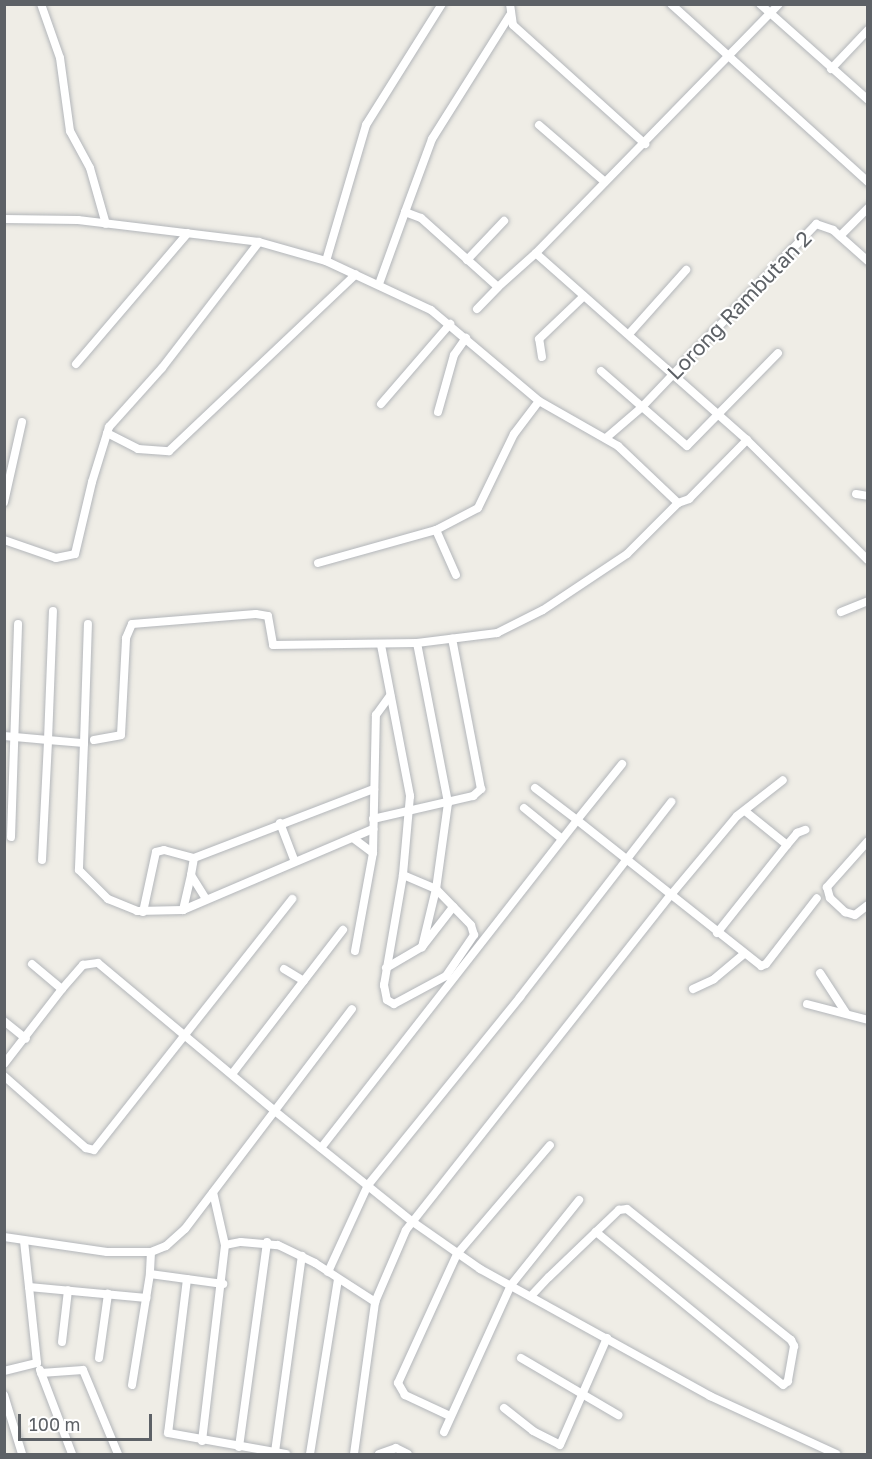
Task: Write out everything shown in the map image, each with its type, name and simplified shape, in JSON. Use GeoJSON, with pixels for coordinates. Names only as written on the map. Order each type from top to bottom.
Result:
{"type":"FeatureCollection","features":[{"type":"Feature","properties":{"kind":"street"},"geometry":{"type":"LineString","coordinates":[[41,4],[60,58],[70,131],[90,168],[106,224]]}},
{"type":"Feature","properties":{"kind":"street"},"geometry":{"type":"LineString","coordinates":[[326,261],[366,125],[442,4]]}},
{"type":"Feature","properties":{"kind":"street"},"geometry":{"type":"LineString","coordinates":[[510,4],[510,15],[519,31],[645,144]]}},
{"type":"Feature","properties":{"kind":"street"},"geometry":{"type":"LineString","coordinates":[[671,4],[867,182]]}},
{"type":"Feature","properties":{"kind":"street"},"geometry":{"type":"LineString","coordinates":[[760,4],[867,100]]}},
{"type":"Feature","properties":{"kind":"street"},"geometry":{"type":"LineString","coordinates":[[477,309],[645,144],[779,4]]}},
{"type":"Feature","properties":{"kind":"street"},"geometry":{"type":"LineString","coordinates":[[379,284],[432,139],[510,15]]}},
{"type":"Feature","properties":{"kind":"street"},"geometry":{"type":"LineString","coordinates":[[831,69],[867,30]]}},
{"type":"Feature","properties":{"kind":"street"},"geometry":{"type":"LineString","coordinates":[[539,125],[605,182]]}},
{"type":"Feature","properties":{"kind":"street"},"geometry":{"type":"LineString","coordinates":[[840,236],[867,208]]}},
{"type":"Feature","properties":{"kind":"street"},"geometry":{"type":"LineString","coordinates":[[405,212],[417,216],[498,288]]}},
{"type":"Feature","properties":{"kind":"street"},"geometry":{"type":"LineString","coordinates":[[4,219],[106,224],[259,242],[326,261],[356,273],[416,300],[450,324],[539,400],[606,438],[678,503]]}},
{"type":"Feature","properties":{"kind":"street"},"geometry":{"type":"LineString","coordinates":[[467,260],[504,221]]}},
{"type":"Feature","properties":{"kind":"street","name":"Lorong Rambutan 2"},"geometry":{"type":"LineString","coordinates":[[606,438],[642,407],[815,225],[821,223],[840,236],[867,261]]}},
{"type":"Feature","properties":{"kind":"street"},"geometry":{"type":"LineString","coordinates":[[76,364],[188,233]]}},
{"type":"Feature","properties":{"kind":"street"},"geometry":{"type":"LineString","coordinates":[[4,540],[56,558],[75,554],[106,433],[259,242]]}},
{"type":"Feature","properties":{"kind":"street"},"geometry":{"type":"LineString","coordinates":[[536,252],[720,413],[867,560]]}},
{"type":"Feature","properties":{"kind":"street"},"geometry":{"type":"LineString","coordinates":[[629,334],[686,270]]}},
{"type":"Feature","properties":{"kind":"street"},"geometry":{"type":"LineString","coordinates":[[106,433],[138,449],[169,451],[356,273]]}},
{"type":"Feature","properties":{"kind":"street"},"geometry":{"type":"LineString","coordinates":[[542,357],[539,339],[584,296]]}},
{"type":"Feature","properties":{"kind":"street"},"geometry":{"type":"LineString","coordinates":[[381,404],[450,324]]}},
{"type":"Feature","properties":{"kind":"street"},"geometry":{"type":"LineString","coordinates":[[438,412],[454,355],[466,338]]}},
{"type":"Feature","properties":{"kind":"street"},"geometry":{"type":"LineString","coordinates":[[601,371],[687,446],[778,353]]}},
{"type":"Feature","properties":{"kind":"street"},"geometry":{"type":"LineString","coordinates":[[318,563],[436,530],[480,505],[514,434],[539,400]]}},
{"type":"Feature","properties":{"kind":"street"},"geometry":{"type":"LineString","coordinates":[[4,502],[22,422]]}},
{"type":"Feature","properties":{"kind":"street"},"geometry":{"type":"LineString","coordinates":[[94,740],[121,735],[127,632],[137,622],[250,614],[268,616],[273,645],[381,645],[497,633],[516,626],[627,554],[678,503],[689,499],[747,440]]}},
{"type":"Feature","properties":{"kind":"street"},"geometry":{"type":"LineString","coordinates":[[856,494],[867,496]]}},
{"type":"Feature","properties":{"kind":"street"},"geometry":{"type":"LineString","coordinates":[[436,530],[456,575]]}},
{"type":"Feature","properties":{"kind":"street"},"geometry":{"type":"LineString","coordinates":[[841,612],[867,601]]}},
{"type":"Feature","properties":{"kind":"street"},"geometry":{"type":"LineString","coordinates":[[42,860],[53,611]]}},
{"type":"Feature","properties":{"kind":"street"},"geometry":{"type":"LineString","coordinates":[[11,837],[9,737],[18,624]]}},
{"type":"Feature","properties":{"kind":"street"},"geometry":{"type":"LineString","coordinates":[[88,624],[79,870],[108,899],[143,912],[183,910],[294,860],[373,830]]}},
{"type":"Feature","properties":{"kind":"street"},"geometry":{"type":"LineString","coordinates":[[373,819],[473,796],[482,782],[452,639]]}},
{"type":"Feature","properties":{"kind":"street"},"geometry":{"type":"LineString","coordinates":[[417,643],[448,802],[436,889],[422,947]]}},
{"type":"Feature","properties":{"kind":"street"},"geometry":{"type":"LineString","coordinates":[[381,645],[411,810],[403,875],[386,968],[384,996],[394,1004],[446,976],[474,935],[471,925],[436,889],[403,875]]}},
{"type":"Feature","properties":{"kind":"street"},"geometry":{"type":"LineString","coordinates":[[355,951],[373,853],[376,715],[390,696]]}},
{"type":"Feature","properties":{"kind":"street"},"geometry":{"type":"LineString","coordinates":[[9,737],[84,743]]}},
{"type":"Feature","properties":{"kind":"street"},"geometry":{"type":"LineString","coordinates":[[321,1148],[622,764]]}},
{"type":"Feature","properties":{"kind":"street"},"geometry":{"type":"LineString","coordinates":[[354,1455],[375,1302],[413,1222],[670,896],[745,811],[783,780]]}},
{"type":"Feature","properties":{"kind":"street"},"geometry":{"type":"LineString","coordinates":[[535,788],[743,955],[761,966],[766,964],[817,898]]}},
{"type":"Feature","properties":{"kind":"street"},"geometry":{"type":"LineString","coordinates":[[143,912],[156,852],[164,850],[194,858],[280,823],[374,789]]}},
{"type":"Feature","properties":{"kind":"street"},"geometry":{"type":"LineString","coordinates":[[328,1272],[368,1185],[671,802]]}},
{"type":"Feature","properties":{"kind":"street"},"geometry":{"type":"LineString","coordinates":[[524,808],[562,839]]}},
{"type":"Feature","properties":{"kind":"street"},"geometry":{"type":"LineString","coordinates":[[745,811],[787,845]]}},
{"type":"Feature","properties":{"kind":"street"},"geometry":{"type":"LineString","coordinates":[[280,823],[294,860]]}},
{"type":"Feature","properties":{"kind":"street"},"geometry":{"type":"LineString","coordinates":[[717,933],[797,833],[805,830]]}},
{"type":"Feature","properties":{"kind":"street"},"geometry":{"type":"LineString","coordinates":[[354,838],[373,853]]}},
{"type":"Feature","properties":{"kind":"street"},"geometry":{"type":"LineString","coordinates":[[867,841],[827,887],[830,898],[845,912],[855,915],[867,905]]}},
{"type":"Feature","properties":{"kind":"street"},"geometry":{"type":"LineString","coordinates":[[183,910],[194,858]]}},
{"type":"Feature","properties":{"kind":"street"},"geometry":{"type":"LineString","coordinates":[[191,875],[206,899]]}},
{"type":"Feature","properties":{"kind":"street"},"geometry":{"type":"LineString","coordinates":[[4,1076],[86,1148],[94,1150],[291,899]]}},
{"type":"Feature","properties":{"kind":"street"},"geometry":{"type":"LineString","coordinates":[[386,968],[422,947],[453,907]]}},
{"type":"Feature","properties":{"kind":"street"},"geometry":{"type":"LineString","coordinates":[[231,1074],[343,930]]}},
{"type":"Feature","properties":{"kind":"street"},"geometry":{"type":"LineString","coordinates":[[693,989],[714,979],[743,955]]}},
{"type":"Feature","properties":{"kind":"street"},"geometry":{"type":"LineString","coordinates":[[4,1064],[83,965],[95,962],[186,1035],[276,1112],[413,1222],[458,1254],[710,1396],[836,1455]]}},
{"type":"Feature","properties":{"kind":"street"},"geometry":{"type":"LineString","coordinates":[[32,964],[62,989]]}},
{"type":"Feature","properties":{"kind":"street"},"geometry":{"type":"LineString","coordinates":[[284,969],[304,981]]}},
{"type":"Feature","properties":{"kind":"street"},"geometry":{"type":"LineString","coordinates":[[820,973],[846,1013]]}},
{"type":"Feature","properties":{"kind":"street"},"geometry":{"type":"LineString","coordinates":[[807,1004],[867,1020]]}},
{"type":"Feature","properties":{"kind":"street"},"geometry":{"type":"LineString","coordinates":[[4,1238],[107,1252],[152,1252],[180,1235],[276,1112],[352,1009]]}},
{"type":"Feature","properties":{"kind":"street"},"geometry":{"type":"LineString","coordinates":[[4,1021],[26,1039]]}},
{"type":"Feature","properties":{"kind":"street"},"geometry":{"type":"LineString","coordinates":[[450,1416],[405,1395],[398,1383],[458,1254],[550,1145]]}},
{"type":"Feature","properties":{"kind":"street"},"geometry":{"type":"LineString","coordinates":[[202,1441],[223,1284],[225,1245],[213,1191]]}},
{"type":"Feature","properties":{"kind":"street"},"geometry":{"type":"LineString","coordinates":[[444,1432],[511,1285],[579,1200]]}},
{"type":"Feature","properties":{"kind":"street"},"geometry":{"type":"LineString","coordinates":[[531,1296],[596,1232],[620,1210],[629,1209],[790,1340],[794,1346],[790,1378],[783,1384],[596,1232]]}},
{"type":"Feature","properties":{"kind":"street"},"geometry":{"type":"LineString","coordinates":[[24,1241],[37,1363],[72,1455]]}},
{"type":"Feature","properties":{"kind":"street"},"geometry":{"type":"LineString","coordinates":[[225,1245],[267,1242],[302,1256],[375,1302]]}},
{"type":"Feature","properties":{"kind":"street"},"geometry":{"type":"LineString","coordinates":[[239,1447],[267,1242]]}},
{"type":"Feature","properties":{"kind":"street"},"geometry":{"type":"LineString","coordinates":[[132,1385],[152,1252]]}},
{"type":"Feature","properties":{"kind":"street"},"geometry":{"type":"LineString","coordinates":[[275,1452],[302,1256]]}},
{"type":"Feature","properties":{"kind":"street"},"geometry":{"type":"LineString","coordinates":[[150,1274],[223,1284]]}},
{"type":"Feature","properties":{"kind":"street"},"geometry":{"type":"LineString","coordinates":[[187,1278],[167,1431],[202,1441],[285,1455]]}},
{"type":"Feature","properties":{"kind":"street"},"geometry":{"type":"LineString","coordinates":[[310,1455],[338,1279]]}},
{"type":"Feature","properties":{"kind":"street"},"geometry":{"type":"LineString","coordinates":[[29,1287],[146,1298]]}},
{"type":"Feature","properties":{"kind":"street"},"geometry":{"type":"LineString","coordinates":[[62,1342],[68,1290]]}},
{"type":"Feature","properties":{"kind":"street"},"geometry":{"type":"LineString","coordinates":[[99,1358],[108,1294]]}},
{"type":"Feature","properties":{"kind":"street"},"geometry":{"type":"LineString","coordinates":[[504,1408],[557,1446],[564,1439],[607,1338]]}},
{"type":"Feature","properties":{"kind":"street"},"geometry":{"type":"LineString","coordinates":[[521,1358],[618,1415]]}},
{"type":"Feature","properties":{"kind":"street"},"geometry":{"type":"LineString","coordinates":[[4,1371],[37,1363]]}},
{"type":"Feature","properties":{"kind":"street"},"geometry":{"type":"LineString","coordinates":[[41,1373],[83,1370],[118,1455]]}},
{"type":"Feature","properties":{"kind":"street"},"geometry":{"type":"LineString","coordinates":[[4,1395],[14,1422],[22,1455]]}},
{"type":"Feature","properties":{"kind":"street"},"geometry":{"type":"LineString","coordinates":[[4,1424],[14,1422]]}},
{"type":"Feature","properties":{"kind":"street"},"geometry":{"type":"LineString","coordinates":[[379,1455],[396,1448],[408,1455]]}}]}
